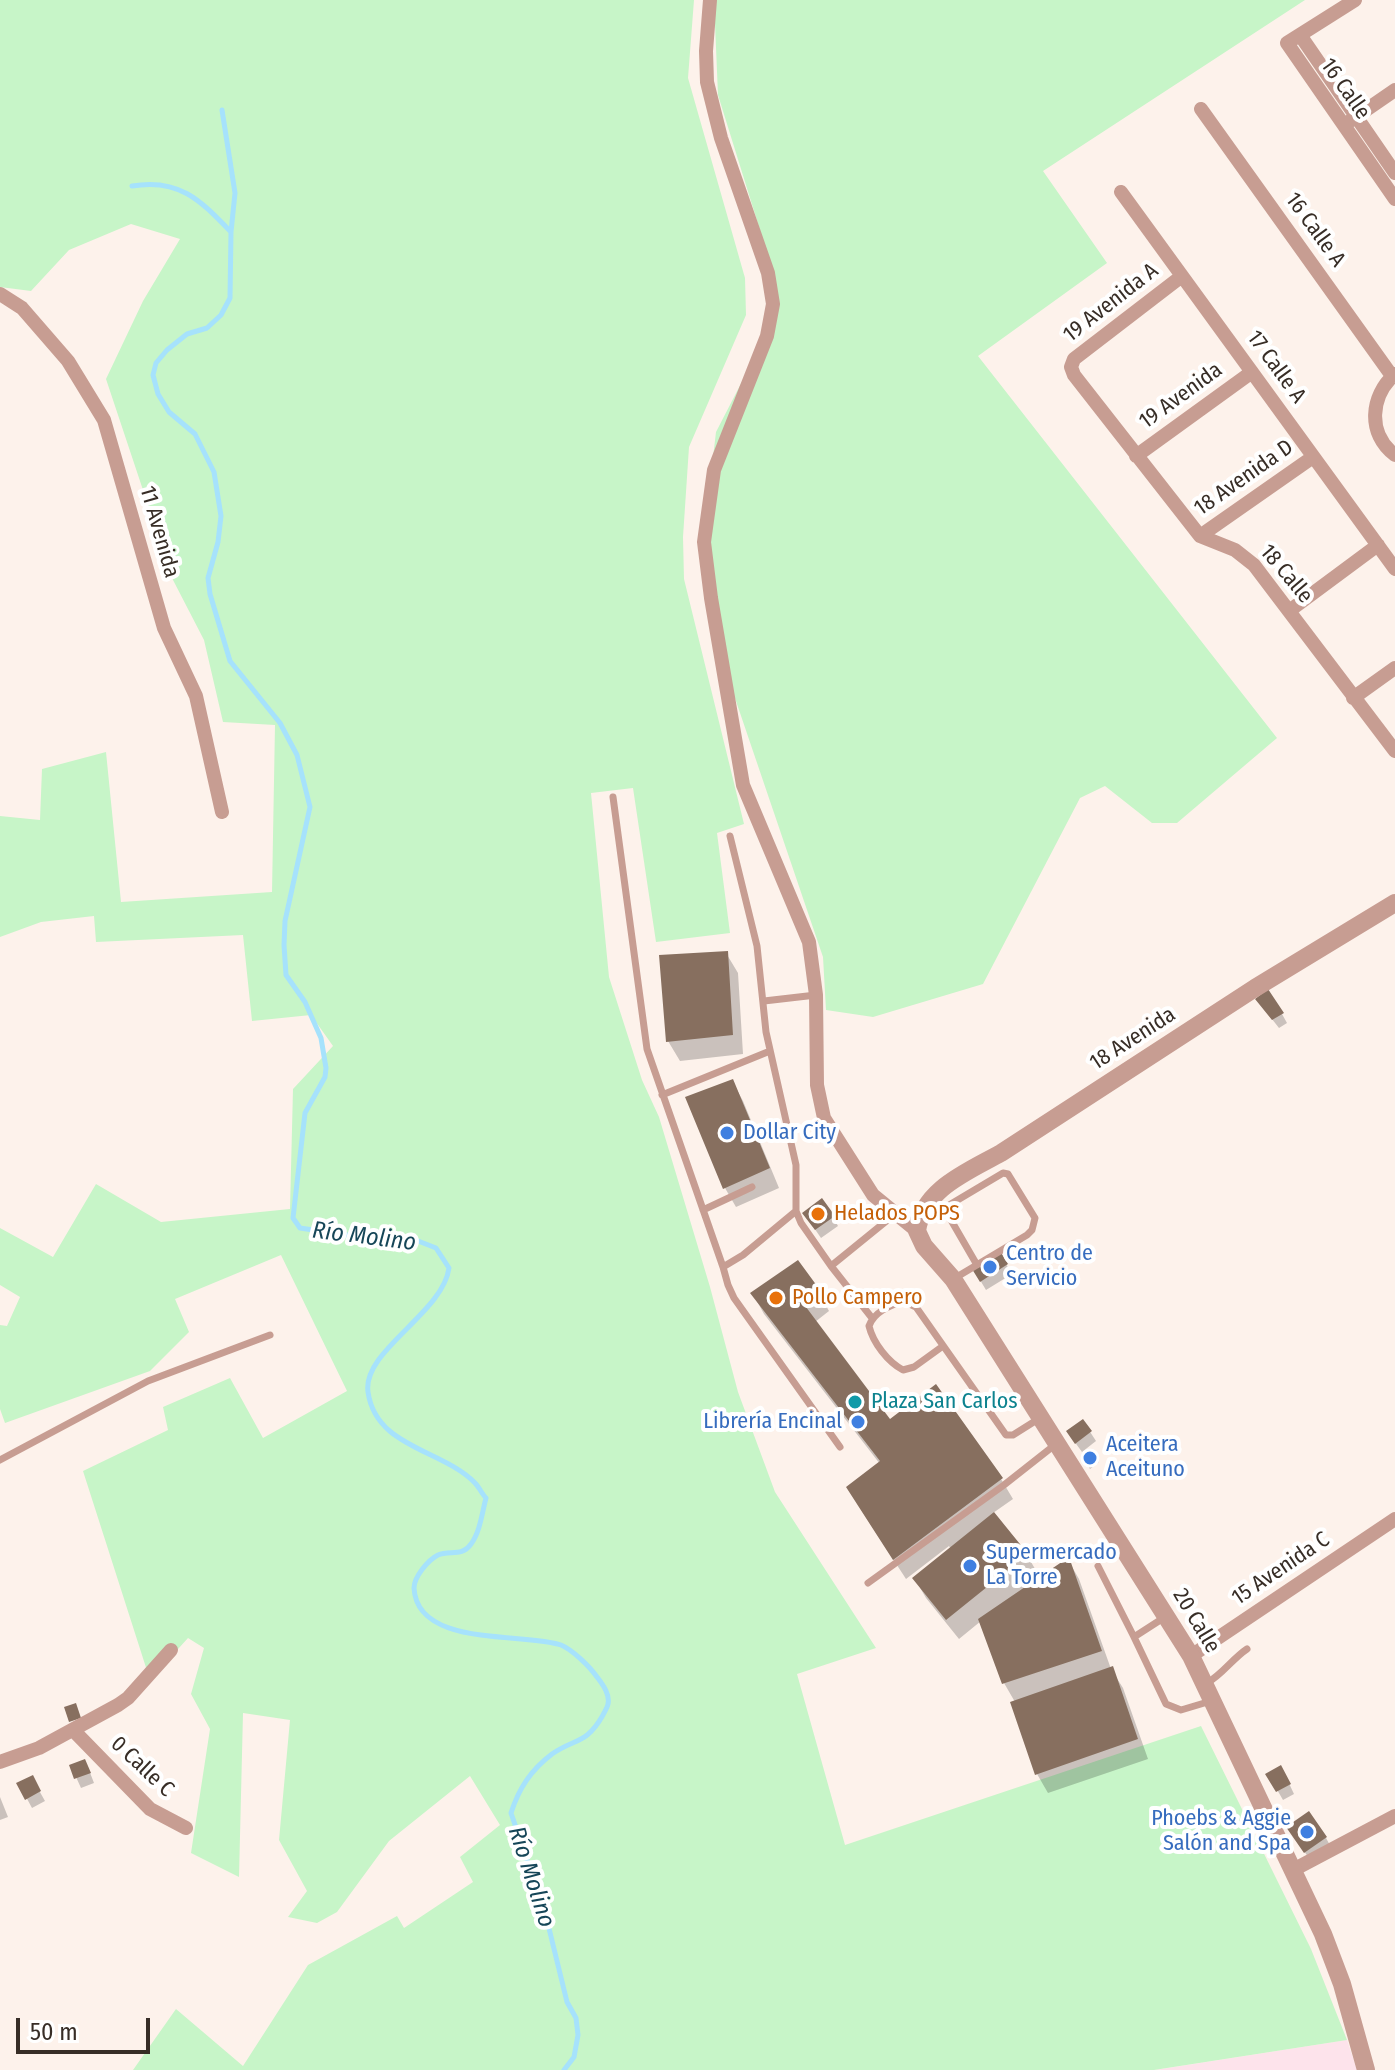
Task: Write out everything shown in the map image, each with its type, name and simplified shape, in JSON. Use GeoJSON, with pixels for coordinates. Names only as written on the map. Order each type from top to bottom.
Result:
{"type":"FeatureCollection","features":[{"type":"Feature","properties":{"kind":"street"},"geometry":{"type":"LineString","coordinates":[[710,0],[707,82],[721,138],[768,273],[773,304],[767,336],[714,470],[704,542],[711,598],[743,785],[809,942],[816,995],[817,1085],[824,1118],[873,1195],[895,1214],[918,1227]]}},
{"type":"Feature","properties":{"kind":"street","name":"16 Calle"},"geometry":{"type":"LineString","coordinates":[[1355,0],[1293,39],[1349,121],[1395,199]]}},
{"type":"Feature","properties":{"kind":"street"},"geometry":{"type":"LineString","coordinates":[[1349,121],[1395,90]]}},
{"type":"Feature","properties":{"kind":"street","name":"16 Calle A"},"geometry":{"type":"LineString","coordinates":[[1201,109],[1394,375]]}},
{"type":"Feature","properties":{"kind":"street","name":"16 Calle"},"geometry":{"type":"LineString","coordinates":[[1349,121],[1395,173]]}},
{"type":"Feature","properties":{"kind":"street","name":"17 Calle A"},"geometry":{"type":"LineString","coordinates":[[1121,192],[1395,569]]}},
{"type":"Feature","properties":{"kind":"street","name":"19 Avenida A"},"geometry":{"type":"LineString","coordinates":[[1071,367],[1074,359],[1182,276]]}},
{"type":"Feature","properties":{"kind":"street","name":"11 Avenida"},"geometry":{"type":"LineString","coordinates":[[0,294],[22,308],[68,361],[104,420],[164,628],[200,707],[222,812]]}},
{"type":"Feature","properties":{"kind":"street","name":"18 Calle"},"geometry":{"type":"LineString","coordinates":[[1071,367],[1074,375],[1200,536],[1246,557],[1395,751]]}},
{"type":"Feature","properties":{"kind":"street","name":"19 Avenida"},"geometry":{"type":"LineString","coordinates":[[1136,456],[1252,372]]}},
{"type":"Feature","properties":{"kind":"street"},"geometry":{"type":"LineString","coordinates":[[1394,375],[1379,393],[1374,414],[1378,435],[1395,455]]}},
{"type":"Feature","properties":{"kind":"street","name":"18 Avenida D"},"geometry":{"type":"LineString","coordinates":[[1200,536],[1313,457]]}},
{"type":"Feature","properties":{"kind":"street"},"geometry":{"type":"LineString","coordinates":[[1289,611],[1378,545]]}},
{"type":"Feature","properties":{"kind":"street"},"geometry":{"type":"LineString","coordinates":[[1353,698],[1395,668]]}},
{"type":"Feature","properties":{"kind":"street","name":"18 Avenida"},"geometry":{"type":"LineString","coordinates":[[918,1227],[927,1202],[957,1178],[1001,1153],[1255,988],[1395,903]]}},
{"type":"Feature","properties":{"kind":"street","name":"20 Calle"},"geometry":{"type":"LineString","coordinates":[[918,1227],[924,1246],[953,1279],[1191,1656],[1323,1934],[1337,1972],[1363,2068]]}},
{"type":"Feature","properties":{"kind":"street","name":"15 Avenida C"},"geometry":{"type":"LineString","coordinates":[[1191,1656],[1395,1519]]}},
{"type":"Feature","properties":{"kind":"street"},"geometry":{"type":"LineString","coordinates":[[0,1762],[74,1731],[128,1698],[171,1650]]}},
{"type":"Feature","properties":{"kind":"street","name":"0 Calle C"},"geometry":{"type":"LineString","coordinates":[[74,1731],[150,1809],[186,1828]]}},
{"type":"Feature","properties":{"kind":"street"},"geometry":{"type":"LineString","coordinates":[[1293,1870],[1395,1816]]}},
{"type":"Feature","properties":{"kind":"lane"},"geometry":{"type":"LineString","coordinates":[[613,797],[647,1049],[662,1095],[734,1298],[840,1447]]}},
{"type":"Feature","properties":{"kind":"lane"},"geometry":{"type":"LineString","coordinates":[[730,836],[757,946],[770,1051],[796,1165],[796,1211],[831,1266],[872,1318]]}},
{"type":"Feature","properties":{"kind":"lane"},"geometry":{"type":"LineString","coordinates":[[764,1001],[816,995]]}},
{"type":"Feature","properties":{"kind":"lane"},"geometry":{"type":"LineString","coordinates":[[662,1095],[770,1051]]}},
{"type":"Feature","properties":{"kind":"lane"},"geometry":{"type":"LineString","coordinates":[[918,1227],[1003,1173],[1008,1174],[1035,1218],[1032,1230],[953,1279]]}},
{"type":"Feature","properties":{"kind":"lane"},"geometry":{"type":"LineString","coordinates":[[703,1210],[752,1187]]}},
{"type":"Feature","properties":{"kind":"lane"},"geometry":{"type":"LineString","coordinates":[[944,1208],[977,1265]]}},
{"type":"Feature","properties":{"kind":"lane"},"geometry":{"type":"LineString","coordinates":[[723,1267],[743,1255],[796,1211]]}},
{"type":"Feature","properties":{"kind":"lane"},"geometry":{"type":"LineString","coordinates":[[831,1266],[895,1214]]}},
{"type":"Feature","properties":{"kind":"lane"},"geometry":{"type":"LineString","coordinates":[[943,1346],[914,1367],[903,1370],[894,1365],[871,1334],[869,1326],[872,1318],[889,1306],[903,1301],[916,1307],[1006,1435],[1013,1435],[1040,1417]]}},
{"type":"Feature","properties":{"kind":"lane"},"geometry":{"type":"LineString","coordinates":[[0,1460],[148,1381],[270,1335]]}},
{"type":"Feature","properties":{"kind":"lane"},"geometry":{"type":"LineString","coordinates":[[868,1583],[1057,1443]]}},
{"type":"Feature","properties":{"kind":"lane"},"geometry":{"type":"LineString","coordinates":[[1098,1566],[1166,1704],[1181,1710],[1209,1692],[1232,1660],[1247,1649]]}},
{"type":"Feature","properties":{"kind":"lane"},"geometry":{"type":"LineString","coordinates":[[1134,1637],[1166,1616]]}},
{"type":"Feature","properties":{"kind":"shaded area"},"geometry":{"type":"Polygon","coordinates":[[[1347,2040],[1357,2070],[1155,2070],[1347,2040]]]}},
{"type":"Feature","properties":{"kind":"green space"},"geometry":{"type":"Polygon","coordinates":[[[0,0],[694,0],[688,78],[745,278],[746,315],[689,447],[683,537],[684,579],[744,824],[717,833],[730,933],[656,942],[633,788],[591,793],[609,977],[642,1080],[659,1117],[738,1392],[775,1492],[876,1648],[797,1674],[845,1845],[1201,1726],[1311,1949],[1347,2040],[1154,2070],[133,2070],[176,2009],[243,2066],[308,1965],[397,1916],[404,1928],[473,1882],[460,1857],[500,1825],[470,1776],[389,1841],[337,1912],[317,1923],[288,1917],[307,1891],[279,1840],[290,1720],[243,1713],[239,1877],[191,1853],[210,1729],[191,1694],[204,1648],[188,1638],[150,1680],[83,1471],[168,1430],[163,1407],[230,1378],[263,1438],[347,1391],[281,1255],[175,1299],[189,1332],[150,1371],[5,1423],[0,1409],[0,1325],[7,1326],[20,1297],[0,1285],[0,1228],[53,1257],[96,1184],[161,1222],[290,1209],[293,1089],[333,1046],[311,1015],[252,1021],[243,935],[96,942],[94,916],[41,922],[0,937],[0,816],[40,820],[42,769],[106,752],[121,902],[272,892],[275,725],[223,722],[204,640],[173,580],[106,379],[143,301],[180,239],[131,224],[69,250],[31,291],[0,287],[0,0]]]}},
{"type":"Feature","properties":{"kind":"green space"},"geometry":{"type":"Polygon","coordinates":[[[714,0],[1305,0],[1043,171],[1107,263],[978,356],[1277,738],[1177,823],[1152,823],[1105,786],[1080,798],[983,984],[873,1017],[826,1010],[823,957],[721,657],[704,533],[716,432],[766,335],[773,272],[718,95],[714,0]]]}},
{"type":"Feature","properties":{"kind":"building"},"geometry":{"type":"Polygon","coordinates":[[[728,951],[733,1035],[666,1042],[659,955],[728,951]]]}},
{"type":"Feature","properties":{"kind":"building"},"geometry":{"type":"Polygon","coordinates":[[[1268,989],[1284,1013],[1272,1020],[1255,999],[1268,989]]]}},
{"type":"Feature","properties":{"kind":"building","name":"Dollar City"},"geometry":{"type":"Polygon","coordinates":[[[733,1079],[770,1168],[723,1189],[685,1097],[733,1079]]]}},
{"type":"Feature","properties":{"kind":"building","name":"Helados POPS"},"geometry":{"type":"Polygon","coordinates":[[[822,1198],[835,1216],[815,1230],[802,1213],[822,1198]]]}},
{"type":"Feature","properties":{"kind":"building","name":"Centro de Servicio"},"geometry":{"type":"Polygon","coordinates":[[[1000,1251],[1008,1264],[980,1282],[972,1269],[1000,1251]]]}},
{"type":"Feature","properties":{"kind":"building","name":"Plaza San Carlos"},"geometry":{"type":"Polygon","coordinates":[[[798,1260],[820,1290],[803,1303],[890,1419],[936,1384],[1003,1478],[893,1560],[846,1487],[880,1461],[750,1293],[798,1260]]]}},
{"type":"Feature","properties":{"kind":"building"},"geometry":{"type":"Polygon","coordinates":[[[1083,1419],[1092,1431],[1075,1444],[1066,1431],[1083,1419]]]}},
{"type":"Feature","properties":{"kind":"building","name":"Supermercado La Torre"},"geometry":{"type":"Polygon","coordinates":[[[994,1512],[1028,1554],[946,1620],[912,1578],[994,1512]]]}},
{"type":"Feature","properties":{"kind":"building"},"geometry":{"type":"Polygon","coordinates":[[[1069,1557],[1102,1651],[1002,1684],[978,1619],[1069,1557]]]}},
{"type":"Feature","properties":{"kind":"building"},"geometry":{"type":"Polygon","coordinates":[[[1113,1666],[1138,1739],[1035,1775],[1010,1702],[1113,1666]]]}},
{"type":"Feature","properties":{"kind":"building"},"geometry":{"type":"Polygon","coordinates":[[[76,1703],[81,1718],[69,1722],[64,1707],[76,1703]]]}},
{"type":"Feature","properties":{"kind":"building"},"geometry":{"type":"Polygon","coordinates":[[[85,1759],[91,1773],[74,1779],[69,1765],[85,1759]]]}},
{"type":"Feature","properties":{"kind":"building"},"geometry":{"type":"Polygon","coordinates":[[[1281,1765],[1291,1784],[1276,1792],[1265,1774],[1281,1765]]]}},
{"type":"Feature","properties":{"kind":"building"},"geometry":{"type":"Polygon","coordinates":[[[33,1775],[41,1791],[25,1800],[16,1783],[33,1775]]]}},
{"type":"Feature","properties":{"kind":"building","name":"Phoebs & Aggie Salón and Spa"},"geometry":{"type":"Polygon","coordinates":[[[1309,1811],[1327,1837],[1304,1853],[1286,1827],[1309,1811]]]}},
{"type":"Feature","properties":{"kind":"waterway","name":"Río Molino"},"geometry":{"type":"LineString","coordinates":[[222,110],[235,193],[230,298],[221,315],[207,328],[187,334],[167,350],[156,363],[153,375],[158,394],[169,412],[195,434],[214,472],[221,516],[208,578],[230,661],[280,723],[297,755],[310,807],[285,921],[284,945],[286,975],[305,1002],[321,1038],[326,1068],[325,1077],[305,1113],[293,1218],[300,1228],[380,1240],[413,1239],[436,1248],[449,1268],[444,1285],[433,1301],[377,1362],[368,1392],[374,1411],[383,1425],[412,1446],[461,1472],[475,1483],[486,1498],[477,1534],[471,1544],[460,1552],[438,1555],[419,1574],[414,1588],[420,1607],[433,1620],[452,1629],[561,1645],[586,1664],[607,1693],[608,1705],[597,1725],[538,1766],[522,1788],[511,1813],[545,1912],[567,2002],[576,2018],[578,2035],[574,2057],[564,2070]]}},
{"type":"Feature","properties":{"kind":"waterway"},"geometry":{"type":"LineString","coordinates":[[132,186],[163,185],[187,194],[230,231]]}},
{"type":"Feature","properties":{"kind":"place","name":"Dollar City"},"geometry":{"type":"Point","coordinates":[727,1133]}},
{"type":"Feature","properties":{"kind":"place","name":"Helados POPS"},"geometry":{"type":"Point","coordinates":[818,1214]}},
{"type":"Feature","properties":{"kind":"place","name":"Centro de Servicio"},"geometry":{"type":"Point","coordinates":[990,1267]}},
{"type":"Feature","properties":{"kind":"place","name":"Pollo Campero"},"geometry":{"type":"Point","coordinates":[776,1298]}},
{"type":"Feature","properties":{"kind":"place","name":"Plaza San Carlos"},"geometry":{"type":"Point","coordinates":[855,1402]}},
{"type":"Feature","properties":{"kind":"place","name":"Librería Encinal"},"geometry":{"type":"Point","coordinates":[858,1422]}},
{"type":"Feature","properties":{"kind":"place","name":"Aceitera Aceituno"},"geometry":{"type":"Point","coordinates":[1090,1458]}},
{"type":"Feature","properties":{"kind":"place","name":"Supermercado La Torre"},"geometry":{"type":"Point","coordinates":[970,1566]}},
{"type":"Feature","properties":{"kind":"place","name":"Phoebs & Aggie Salón and Spa"},"geometry":{"type":"Point","coordinates":[1307,1832]}}]}
